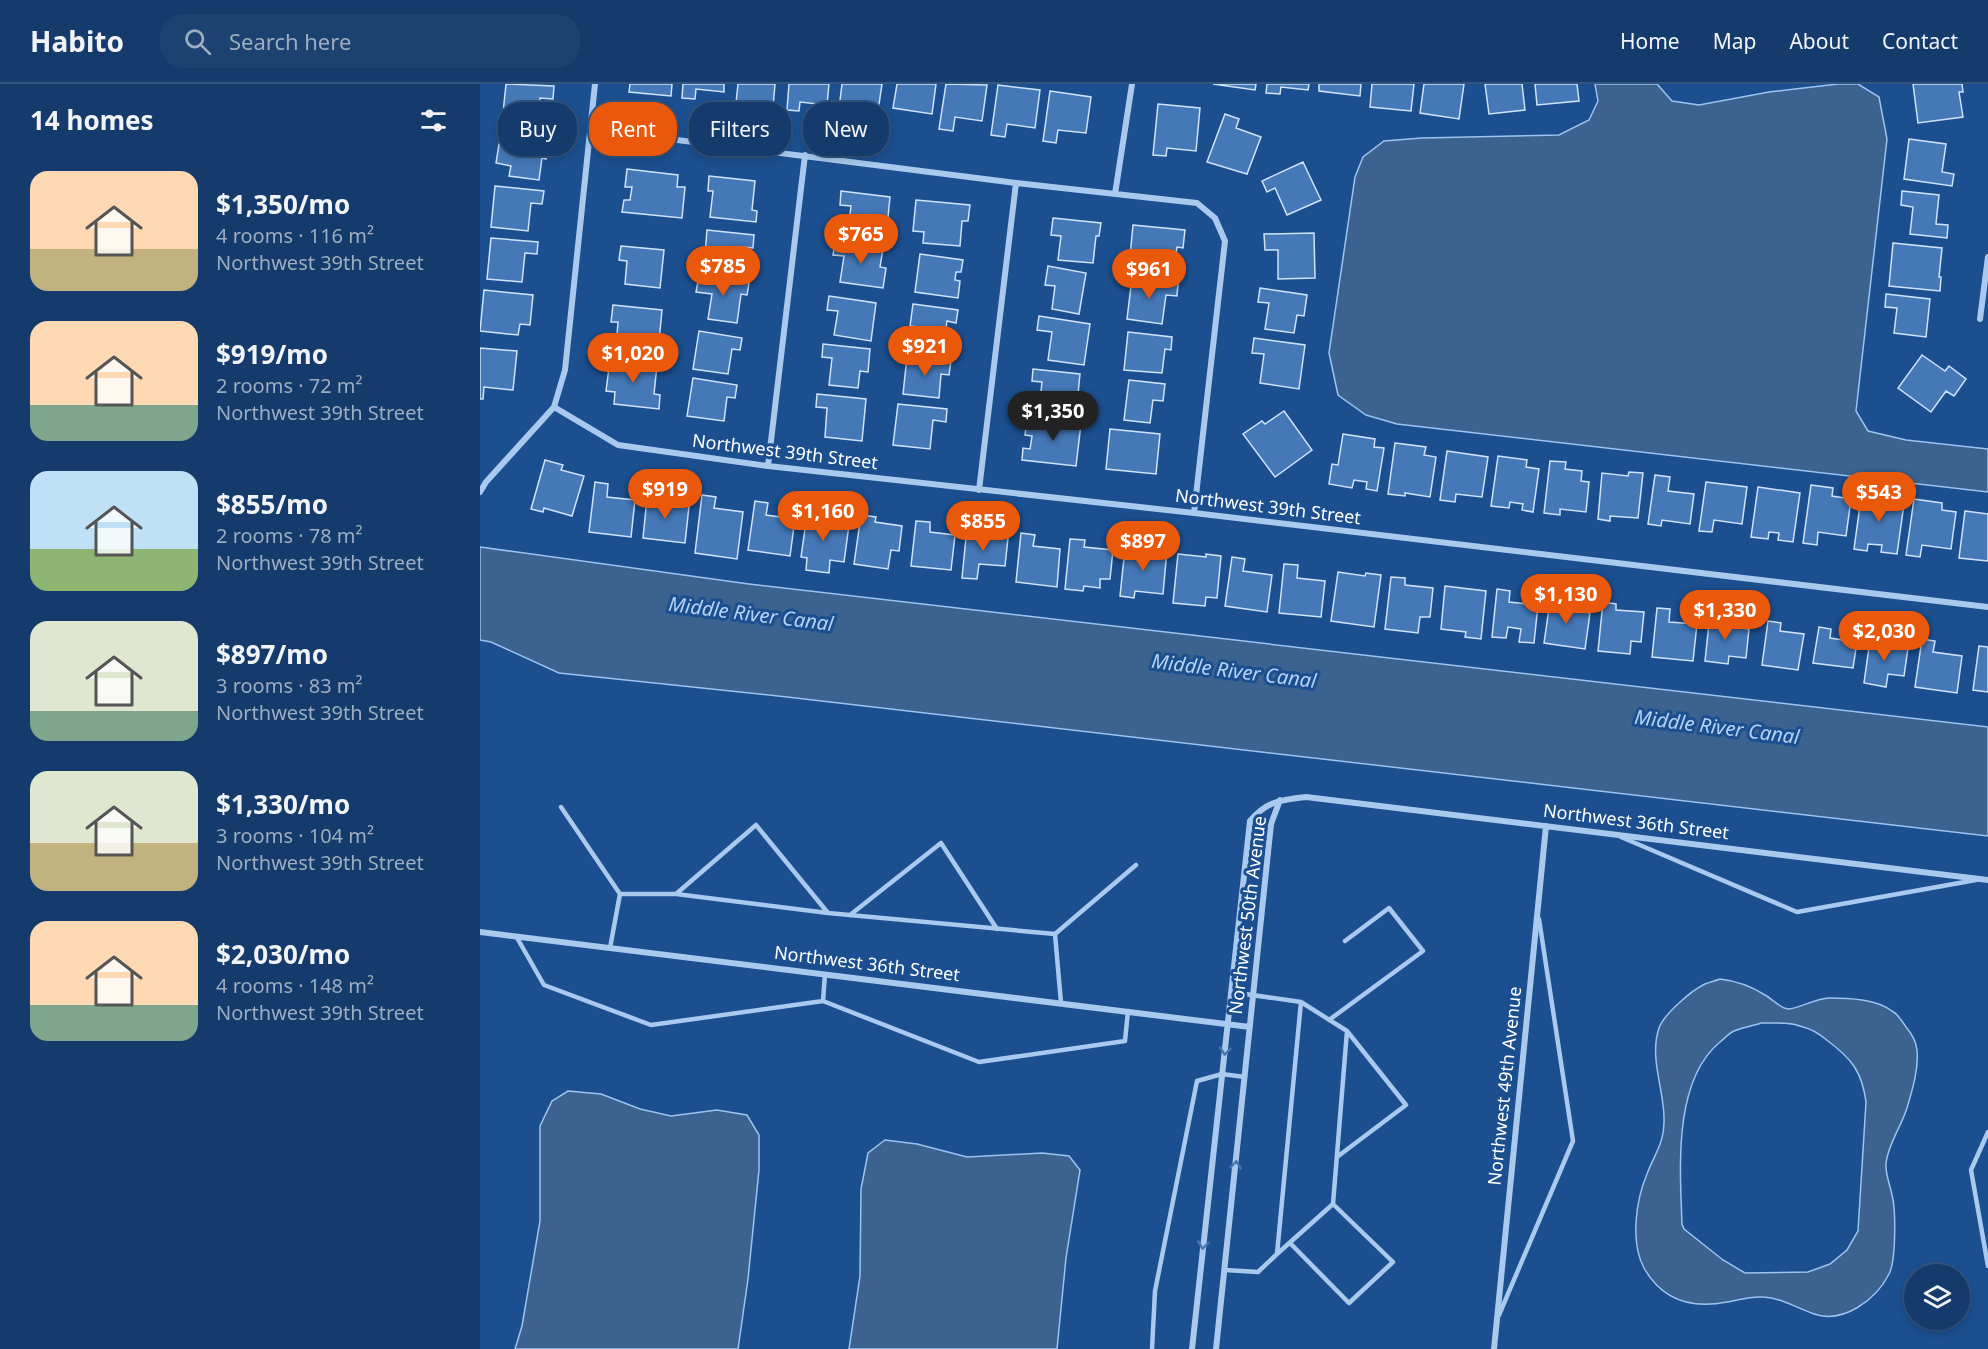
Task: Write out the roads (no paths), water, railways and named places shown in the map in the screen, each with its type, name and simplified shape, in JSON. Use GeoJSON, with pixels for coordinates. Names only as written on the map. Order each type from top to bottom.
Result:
{"type":"FeatureCollection","features":[{"type":"Feature","properties":{"kind":"street"},"geometry":{"type":"LineString","coordinates":[[593,102],[595,84]]}},
{"type":"Feature","properties":{"kind":"street"},"geometry":{"type":"LineString","coordinates":[[1115,194],[1132,84]]}},
{"type":"Feature","properties":{"kind":"street"},"geometry":{"type":"LineString","coordinates":[[480,492],[486,482],[554,407],[565,370],[589,139]]}},
{"type":"Feature","properties":{"kind":"street"},"geometry":{"type":"LineString","coordinates":[[677,140],[803,155]]}},
{"type":"Feature","properties":{"kind":"street"},"geometry":{"type":"LineString","coordinates":[[768,466],[805,156]]}},
{"type":"Feature","properties":{"kind":"street"},"geometry":{"type":"LineString","coordinates":[[813,156],[1016,183],[1197,203],[1215,218],[1225,241],[1194,513]]}},
{"type":"Feature","properties":{"kind":"street"},"geometry":{"type":"LineString","coordinates":[[979,490],[1016,183]]}},
{"type":"Feature","properties":{"kind":"street"},"geometry":{"type":"LineString","coordinates":[[1980,319],[1988,257]]}},
{"type":"Feature","properties":{"kind":"street","name":"Northwest 39th Street"},"geometry":{"type":"LineString","coordinates":[[554,407],[618,445],[768,466],[1194,513],[1988,607]]}},
{"type":"Feature","properties":{"kind":"street","name":"Northwest 36th Street"},"geometry":{"type":"LineString","coordinates":[[1280,800],[1306,797],[1985,880]]}},
{"type":"Feature","properties":{"kind":"street","name":"Northwest 50th Avenue"},"geometry":{"type":"LineString","coordinates":[[1192,1349],[1250,821],[1260,809],[1280,800]]}},
{"type":"Feature","properties":{"kind":"street","name":"Northwest 50th Avenue"},"geometry":{"type":"LineString","coordinates":[[1216,1349],[1271,824],[1280,800]]}},
{"type":"Feature","properties":{"kind":"street","name":"Northwest 49th Avenue"},"geometry":{"type":"LineString","coordinates":[[1494,1349],[1546,826]]}},
{"type":"Feature","properties":{"kind":"street","name":"Northwest 36th Street"},"geometry":{"type":"LineString","coordinates":[[480,932],[1250,1027]]}},
{"type":"Feature","properties":{"kind":"lane"},"geometry":{"type":"LineString","coordinates":[[561,807],[620,894],[610,948]]}},
{"type":"Feature","properties":{"kind":"lane"},"geometry":{"type":"LineString","coordinates":[[676,894],[756,825],[828,913]]}},
{"type":"Feature","properties":{"kind":"lane"},"geometry":{"type":"LineString","coordinates":[[1613,834],[1797,912],[1985,880]]}},
{"type":"Feature","properties":{"kind":"lane"},"geometry":{"type":"LineString","coordinates":[[850,915],[941,843],[998,929]]}},
{"type":"Feature","properties":{"kind":"lane"},"geometry":{"type":"LineString","coordinates":[[620,894],[676,894],[828,913],[1055,934],[1136,865]]}},
{"type":"Feature","properties":{"kind":"lane"},"geometry":{"type":"LineString","coordinates":[[1329,1020],[1423,951],[1389,908],[1345,941]]}},
{"type":"Feature","properties":{"kind":"lane"},"geometry":{"type":"LineString","coordinates":[[1496,1321],[1573,1141],[1537,909]]}},
{"type":"Feature","properties":{"kind":"lane"},"geometry":{"type":"LineString","coordinates":[[1055,934],[1061,1003]]}},
{"type":"Feature","properties":{"kind":"lane"},"geometry":{"type":"LineString","coordinates":[[516,936],[544,985],[651,1025],[823,1001],[979,1062],[1125,1041],[1128,1011]]}},
{"type":"Feature","properties":{"kind":"lane"},"geometry":{"type":"LineString","coordinates":[[823,1001],[825,974]]}},
{"type":"Feature","properties":{"kind":"lane"},"geometry":{"type":"LineString","coordinates":[[1231,992],[1301,1002],[1347,1031],[1406,1105],[1337,1157]]}},
{"type":"Feature","properties":{"kind":"lane"},"geometry":{"type":"LineString","coordinates":[[1277,1254],[1301,1002]]}},
{"type":"Feature","properties":{"kind":"lane"},"geometry":{"type":"LineString","coordinates":[[1225,1270],[1258,1272],[1333,1204],[1347,1031]]}},
{"type":"Feature","properties":{"kind":"lane"},"geometry":{"type":"LineString","coordinates":[[1152,1349],[1155,1291],[1197,1081],[1222,1074],[1245,1077]]}},
{"type":"Feature","properties":{"kind":"lane"},"geometry":{"type":"LineString","coordinates":[[1988,1132],[1971,1170],[1988,1266]]}},
{"type":"Feature","properties":{"kind":"lane"},"geometry":{"type":"LineString","coordinates":[[1290,1242],[1349,1303],[1393,1262],[1333,1204]]}},
{"type":"Feature","properties":{"kind":"water"},"geometry":{"type":"Polygon","coordinates":[[[1595,84],[1657,84],[1672,101],[1699,105],[1769,92],[1838,84],[1858,84],[1879,97],[1887,139],[1856,411],[1868,431],[1906,440],[1988,449],[1988,492],[1397,424],[1366,415],[1338,395],[1329,353],[1355,177],[1363,157],[1384,141],[1559,135],[1589,120],[1598,101],[1595,84]]]}},
{"type":"Feature","properties":{"kind":"water","name":"Middle River Canal"},"geometry":{"type":"Polygon","coordinates":[[[480,547],[749,584],[1988,727],[1988,836],[787,697],[559,673],[491,642],[480,640],[480,547]]]}},
{"type":"Feature","properties":{"kind":"water"},"geometry":{"type":"Polygon","coordinates":[[[1720,979],[1749,987],[1788,1009],[1829,998],[1854,999],[1878,1004],[1900,1018],[1915,1041],[1917,1057],[1913,1087],[1889,1149],[1886,1163],[1894,1212],[1895,1235],[1891,1267],[1876,1293],[1858,1308],[1847,1313],[1836,1316],[1814,1314],[1777,1299],[1763,1297],[1714,1304],[1690,1303],[1669,1295],[1660,1288],[1651,1279],[1640,1258],[1636,1221],[1640,1196],[1661,1141],[1664,1126],[1656,1062],[1656,1039],[1659,1028],[1666,1016],[1686,997],[1699,987],[1720,979]],[[1761,1023],[1730,1033],[1705,1059],[1694,1079],[1683,1127],[1680,1177],[1682,1224],[1684,1229],[1723,1260],[1745,1273],[1808,1272],[1830,1264],[1847,1250],[1858,1231],[1866,1102],[1859,1074],[1850,1060],[1825,1039],[1798,1025],[1761,1023]]]}},
{"type":"Feature","properties":{"kind":"water"},"geometry":{"type":"Polygon","coordinates":[[[568,1091],[601,1094],[640,1109],[671,1116],[717,1110],[747,1115],[759,1135],[759,1170],[738,1349],[515,1349],[522,1326],[540,1221],[540,1126],[552,1101],[568,1091]]]}},
{"type":"Feature","properties":{"kind":"water"},"geometry":{"type":"Polygon","coordinates":[[[885,1140],[917,1144],[967,1157],[1042,1153],[1069,1156],[1080,1170],[1066,1258],[1057,1349],[849,1349],[860,1276],[861,1189],[868,1153],[885,1140]]]}}]}
